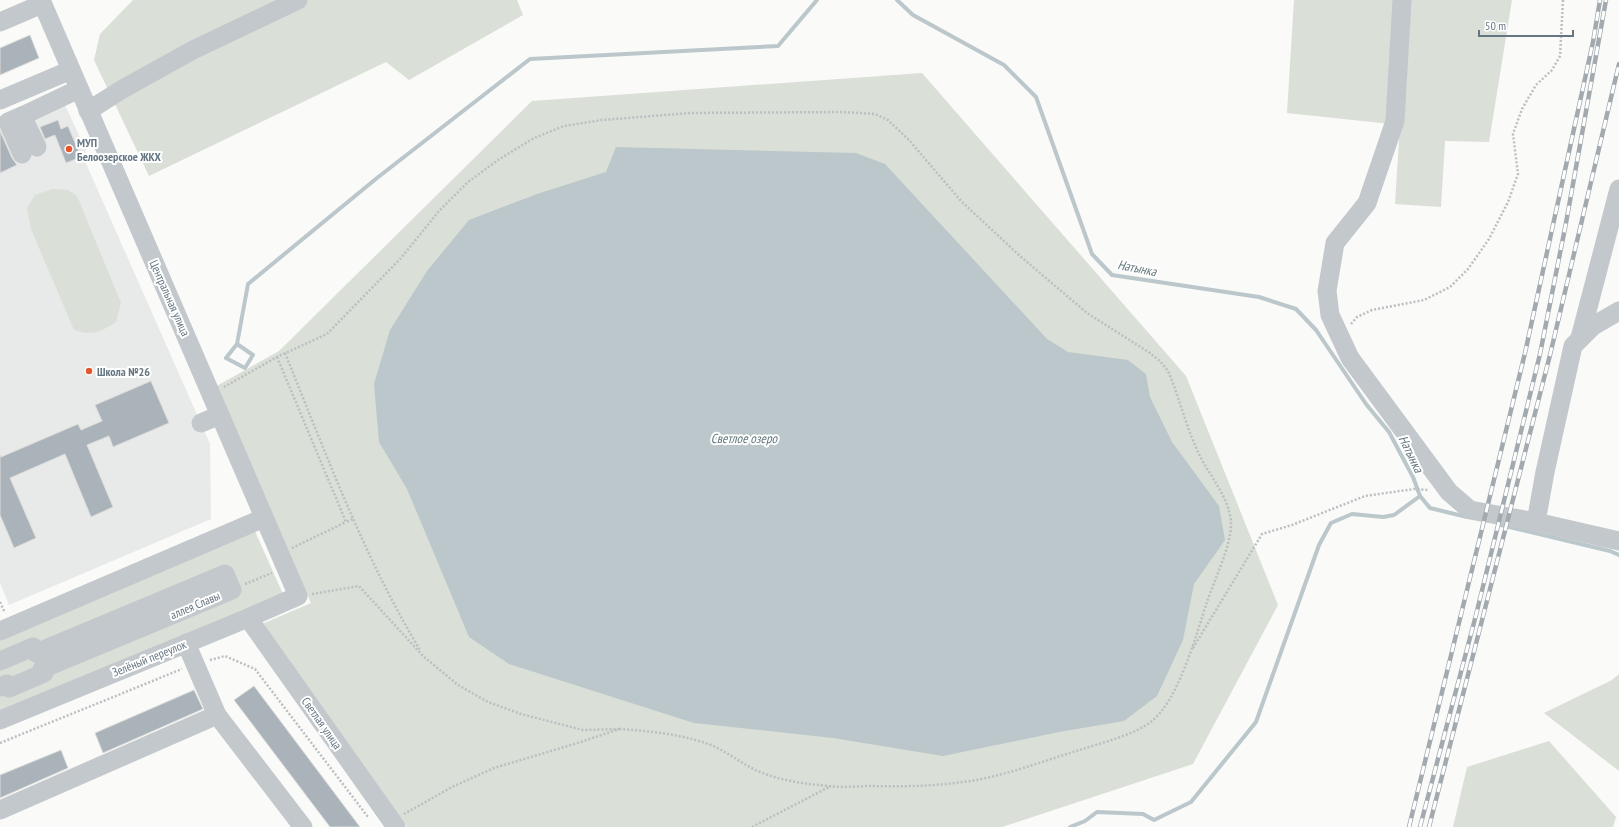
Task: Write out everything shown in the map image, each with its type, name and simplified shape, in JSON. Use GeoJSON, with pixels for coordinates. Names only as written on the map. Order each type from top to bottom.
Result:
{"type":"FeatureCollection","features":[{"type":"Feature","properties":{"kind":"street"},"geometry":{"type":"LineString","coordinates":[[88,111],[121,90],[193,50],[298,0]]}},
{"type":"Feature","properties":{"kind":"street"},"geometry":{"type":"LineString","coordinates":[[1402,0],[1395,121],[1367,203],[1335,243],[1326,291],[1330,315],[1350,358],[1449,492],[1470,510],[1536,522],[1619,541]]}},
{"type":"Feature","properties":{"kind":"street"},"geometry":{"type":"LineString","coordinates":[[0,22],[41,2]]}},
{"type":"Feature","properties":{"kind":"street","name":"Центральная улица"},"geometry":{"type":"LineString","coordinates":[[41,2],[212,394],[298,596]]}},
{"type":"Feature","properties":{"kind":"street"},"geometry":{"type":"LineString","coordinates":[[0,100],[71,70]]}},
{"type":"Feature","properties":{"kind":"street"},"geometry":{"type":"LineString","coordinates":[[30,151],[22,116],[79,89]]}},
{"type":"Feature","properties":{"kind":"street"},"geometry":{"type":"LineString","coordinates":[[1580,338],[1619,189]]}},
{"type":"Feature","properties":{"kind":"street"},"geometry":{"type":"LineString","coordinates":[[1536,522],[1545,472],[1573,346],[1593,326],[1619,311]]}},
{"type":"Feature","properties":{"kind":"street"},"geometry":{"type":"LineString","coordinates":[[201,423],[220,415]]}},
{"type":"Feature","properties":{"kind":"street"},"geometry":{"type":"LineString","coordinates":[[0,631],[264,518]]}},
{"type":"Feature","properties":{"kind":"street","name":"аллея Славы"},"geometry":{"type":"LineString","coordinates":[[39,661],[232,590]]}},
{"type":"Feature","properties":{"kind":"street","name":"Зелёный переулок"},"geometry":{"type":"LineString","coordinates":[[0,720],[298,596]]}},
{"type":"Feature","properties":{"kind":"street","name":"Светлая улица"},"geometry":{"type":"LineString","coordinates":[[248,618],[394,824]]}},
{"type":"Feature","properties":{"kind":"street"},"geometry":{"type":"LineString","coordinates":[[186,643],[217,715],[303,827]]}},
{"type":"Feature","properties":{"kind":"street","name":"аллея Славы"},"geometry":{"type":"LineString","coordinates":[[0,661],[33,647],[44,673],[8,688],[2,679]]}},
{"type":"Feature","properties":{"kind":"street"},"geometry":{"type":"LineString","coordinates":[[0,810],[217,715]]}},
{"type":"Feature","properties":{"kind":"path"},"geometry":{"type":"LineString","coordinates":[[1343,342],[1345,331],[1357,317],[1372,310],[1424,300],[1450,287],[1468,269],[1488,239],[1508,202],[1518,174],[1513,134],[1522,109],[1536,85],[1552,70],[1560,56],[1563,0]]}},
{"type":"Feature","properties":{"kind":"path"},"geometry":{"type":"LineString","coordinates":[[212,394],[277,357],[327,334],[401,258],[438,211],[468,182],[498,160],[534,138],[564,126],[602,120],[690,113],[844,112],[875,114],[888,120],[909,140],[962,201],[1020,256],[1088,313],[1150,353],[1160,361],[1168,371],[1201,458],[1223,496],[1231,519],[1229,541],[1191,652]]}},
{"type":"Feature","properties":{"kind":"path"},"geometry":{"type":"LineString","coordinates":[[285,353],[353,519],[398,614],[423,656]]}},
{"type":"Feature","properties":{"kind":"path"},"geometry":{"type":"LineString","coordinates":[[277,357],[346,522]]}},
{"type":"Feature","properties":{"kind":"path"},"geometry":{"type":"LineString","coordinates":[[298,596],[359,586],[423,656],[458,685],[488,702],[521,714],[583,730],[619,729],[668,733],[712,745],[760,771],[787,780],[831,786],[911,786],[971,781],[1005,773],[1106,741],[1136,730],[1152,720],[1162,709],[1171,695],[1191,652],[1262,534],[1292,525],[1365,496],[1420,489]]}},
{"type":"Feature","properties":{"kind":"path"},"geometry":{"type":"LineString","coordinates":[[232,590],[353,519]]}},
{"type":"Feature","properties":{"kind":"path"},"geometry":{"type":"LineString","coordinates":[[394,824],[452,787],[494,768],[619,729]]}},
{"type":"Feature","properties":{"kind":"path"},"geometry":{"type":"LineString","coordinates":[[752,827],[831,786]]}},
{"type":"Feature","properties":{"kind":"shaded area"},"geometry":{"type":"Polygon","coordinates":[[[133,0],[517,0],[523,15],[409,80],[386,62],[149,176],[94,60],[100,34],[133,0]]]}},
{"type":"Feature","properties":{"kind":"shaded area"},"geometry":{"type":"Polygon","coordinates":[[[1294,0],[1512,0],[1489,142],[1445,141],[1441,207],[1395,204],[1400,125],[1287,113],[1294,0]]]}},
{"type":"Feature","properties":{"kind":"shaded area","name":"Светлое озеро"},"geometry":{"type":"Polygon","coordinates":[[[922,73],[1186,376],[1278,605],[1193,764],[1002,827],[407,827],[262,624],[311,603],[213,388],[279,351],[532,101],[922,73]]]}},
{"type":"Feature","properties":{"kind":"shaded area","name":"Школа №26"},"geometry":{"type":"Polygon","coordinates":[[[58,90],[86,150],[84,159],[210,444],[211,519],[9,605],[0,583],[0,117],[58,90]]]}},
{"type":"Feature","properties":{"kind":"shaded area"},"geometry":{"type":"Polygon","coordinates":[[[52,189],[68,190],[77,196],[121,303],[116,322],[101,331],[86,333],[74,330],[31,229],[27,208],[35,195],[52,189]]]}},
{"type":"Feature","properties":{"kind":"shaded area"},"geometry":{"type":"Polygon","coordinates":[[[254,529],[283,594],[0,710],[0,638],[254,529]]]}},
{"type":"Feature","properties":{"kind":"shaded area"},"geometry":{"type":"Polygon","coordinates":[[[1619,674],[1619,771],[1544,713],[1612,680],[1619,674]]]}},
{"type":"Feature","properties":{"kind":"shaded area"},"geometry":{"type":"Polygon","coordinates":[[[1549,741],[1616,817],[1613,827],[1453,827],[1467,767],[1549,741]]]}},
{"type":"Feature","properties":{"kind":"water","name":"Светлое озеро"},"geometry":{"type":"Polygon","coordinates":[[[616,147],[856,153],[885,164],[1047,339],[1068,352],[1128,360],[1146,374],[1150,397],[1172,442],[1219,506],[1225,540],[1194,584],[1183,640],[1157,696],[1124,721],[1059,732],[943,756],[833,738],[694,723],[509,664],[469,637],[407,489],[379,442],[374,384],[390,330],[427,271],[469,220],[537,194],[606,172],[616,147]]]}},
{"type":"Feature","properties":{"kind":"building"},"geometry":{"type":"Polygon","coordinates":[[[30,35],[39,58],[0,75],[0,48],[30,35]]]}},
{"type":"Feature","properties":{"kind":"building","name":"МУП Белоозерское ЖКХ"},"geometry":{"type":"Polygon","coordinates":[[[58,120],[61,129],[68,126],[81,157],[66,163],[55,135],[45,139],[40,127],[58,120]]]}},
{"type":"Feature","properties":{"kind":"building"},"geometry":{"type":"Polygon","coordinates":[[[0,131],[12,158],[17,165],[0,173],[0,131]]]}},
{"type":"Feature","properties":{"kind":"building"},"geometry":{"type":"Polygon","coordinates":[[[151,381],[169,423],[113,447],[109,436],[87,445],[113,507],[91,517],[65,454],[10,478],[36,538],[14,548],[0,515],[0,455],[1,457],[78,424],[81,430],[102,421],[95,405],[151,381]]]}},
{"type":"Feature","properties":{"kind":"building"},"geometry":{"type":"Polygon","coordinates":[[[254,686],[360,827],[330,827],[234,700],[254,686]]]}},
{"type":"Feature","properties":{"kind":"building"},"geometry":{"type":"Polygon","coordinates":[[[194,690],[203,709],[103,753],[95,733],[194,690]]]}},
{"type":"Feature","properties":{"kind":"building"},"geometry":{"type":"Polygon","coordinates":[[[61,750],[68,768],[0,798],[0,775],[61,750]]]}},
{"type":"Feature","properties":{"kind":"waterway"},"geometry":{"type":"LineString","coordinates":[[237,344],[253,355],[245,368],[226,358],[237,344],[248,284],[377,178],[530,59],[778,46],[817,0]]}},
{"type":"Feature","properties":{"kind":"waterway","name":"Натынка"},"geometry":{"type":"LineString","coordinates":[[897,0],[913,15],[1004,65],[1036,97],[1092,254],[1112,275],[1259,297],[1296,309],[1316,330],[1366,404],[1389,432],[1413,477],[1420,496],[1430,508],[1467,517]]}},
{"type":"Feature","properties":{"kind":"waterway"},"geometry":{"type":"LineString","coordinates":[[1070,827],[1085,821],[1097,812],[1143,814],[1154,820],[1191,802],[1256,722],[1319,545],[1331,523],[1352,514],[1383,517],[1394,515],[1420,496]]}},
{"type":"Feature","properties":{"kind":"waterway"},"geometry":{"type":"LineString","coordinates":[[1501,525],[1610,551],[1619,555]]}},
{"type":"Feature","properties":{"kind":"railway"},"geometry":{"type":"LineString","coordinates":[[1409,827],[1525,353],[1593,42],[1600,0]]}},
{"type":"Feature","properties":{"kind":"railway"},"geometry":{"type":"LineString","coordinates":[[1420,827],[1476,615],[1540,354],[1566,223],[1606,0]]}},
{"type":"Feature","properties":{"kind":"railway"},"geometry":{"type":"LineString","coordinates":[[1429,827],[1550,355],[1619,64]]}},
{"type":"Feature","properties":{"kind":"place","name":"МУП Белоозерское ЖКХ"},"geometry":{"type":"Point","coordinates":[69,149]}},
{"type":"Feature","properties":{"kind":"place","name":"Школа №26"},"geometry":{"type":"Point","coordinates":[89,371]}}]}
